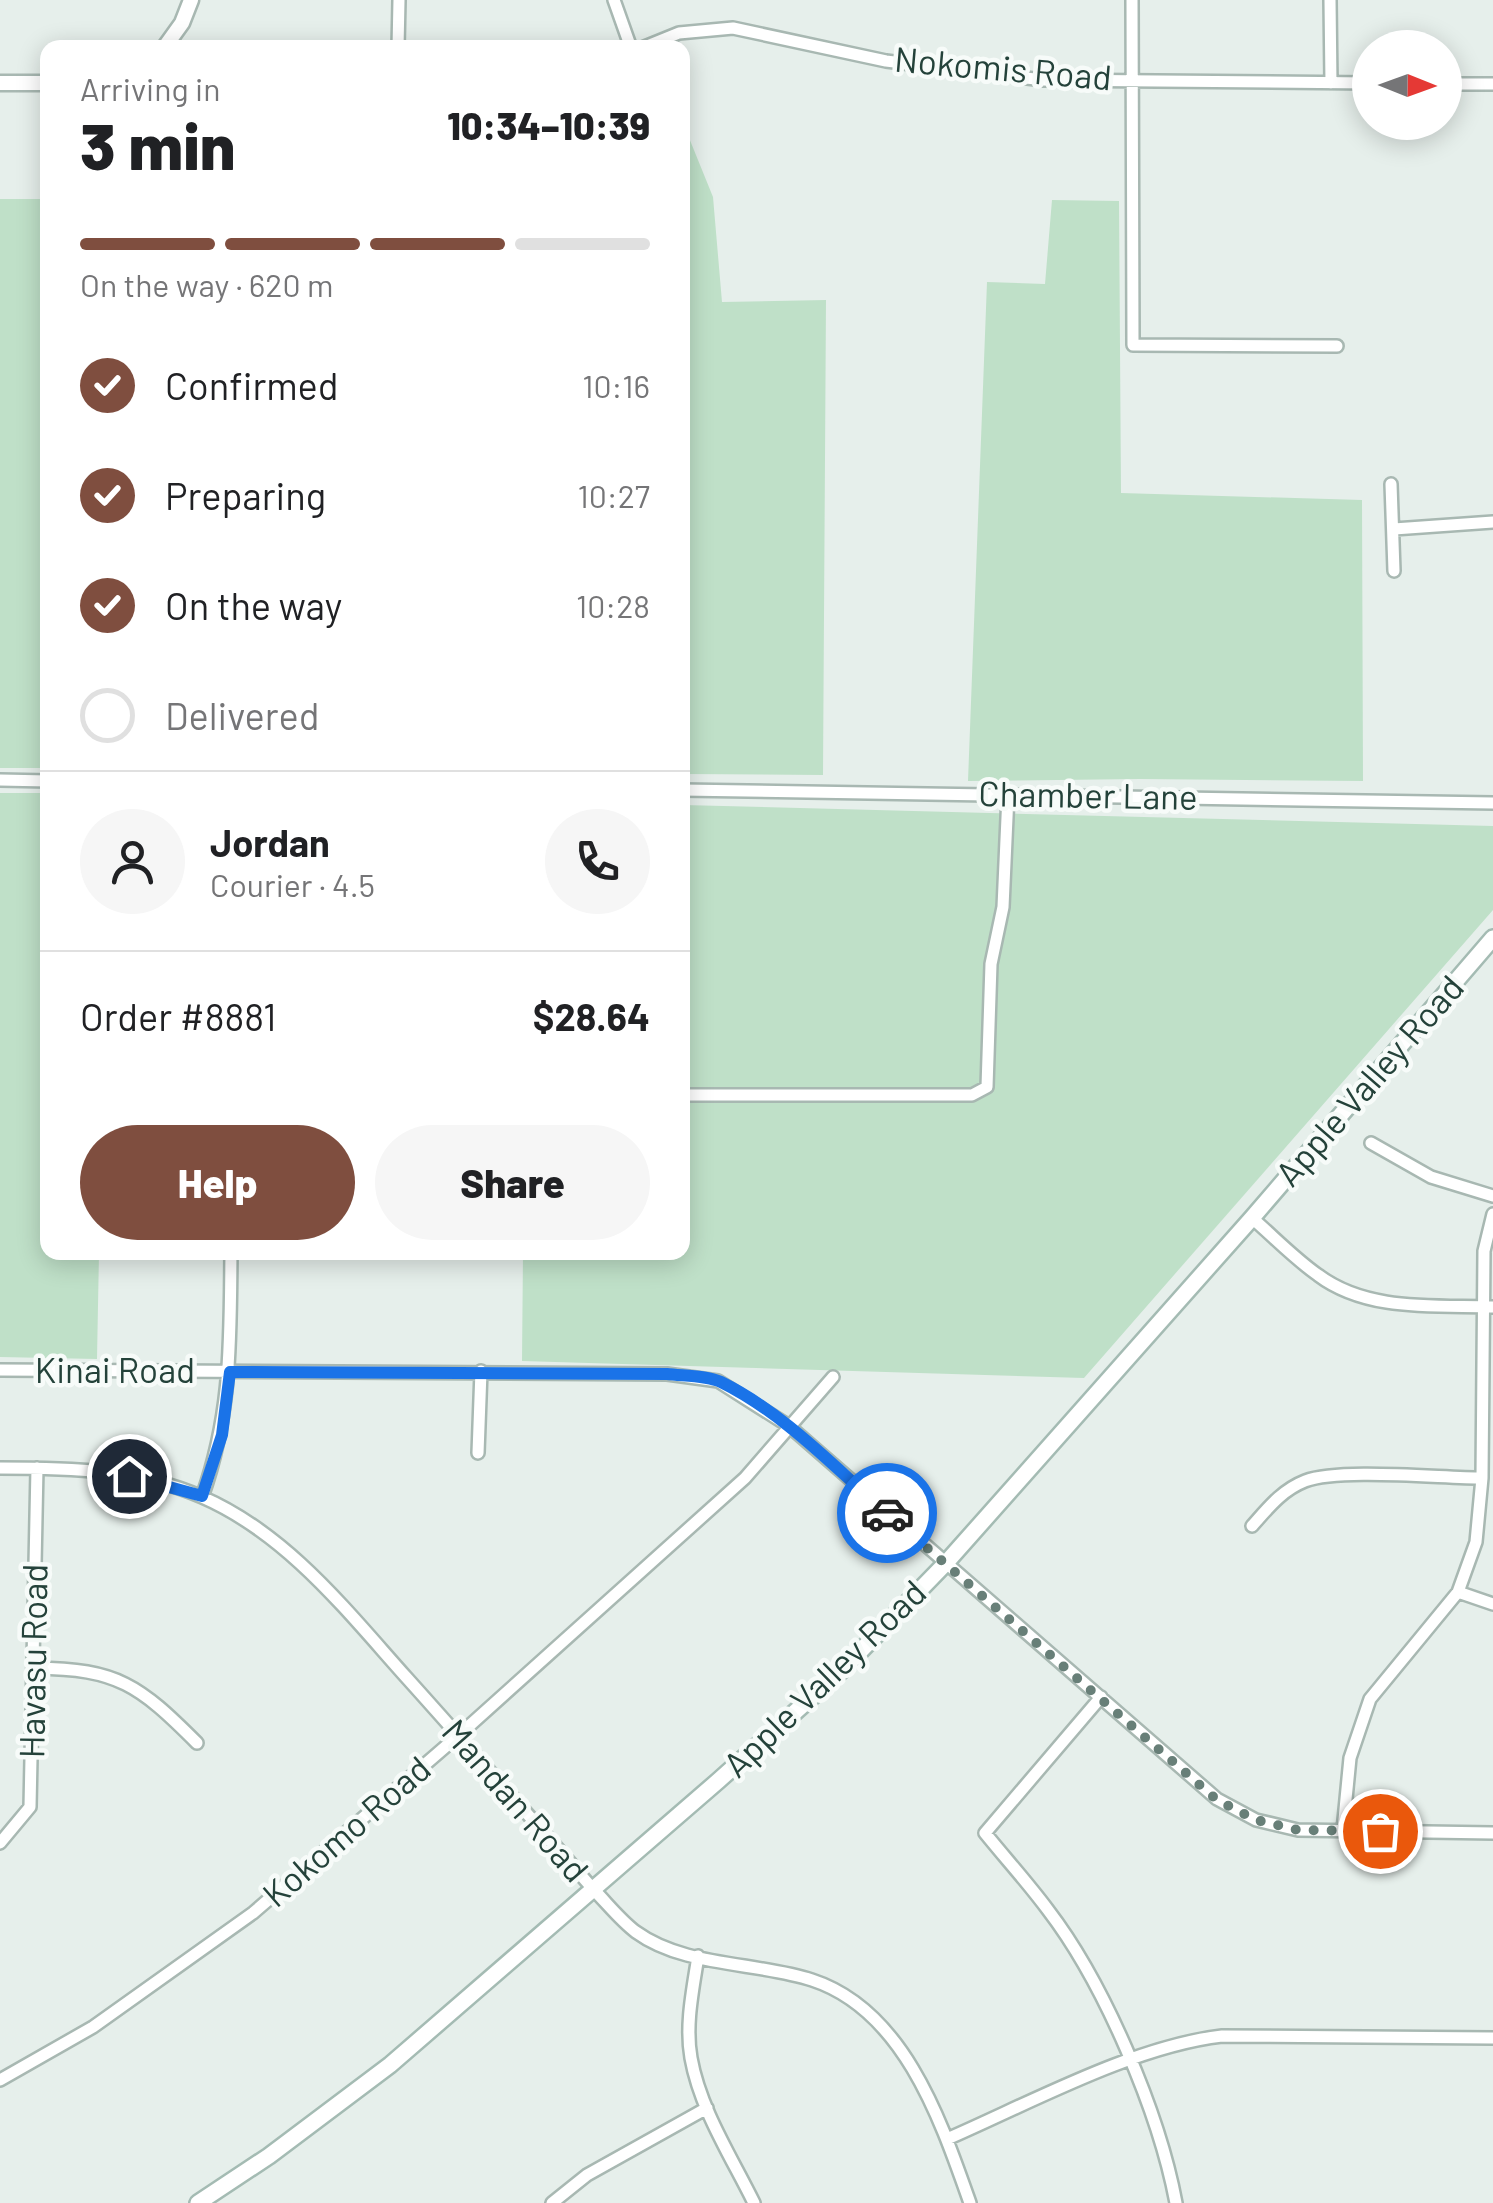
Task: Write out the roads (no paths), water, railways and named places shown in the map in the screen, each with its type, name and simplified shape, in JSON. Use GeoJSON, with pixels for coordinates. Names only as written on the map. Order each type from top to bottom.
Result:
{"type":"FeatureCollection","features":[{"type":"Feature","properties":{"kind":"main road","name":"Apple Valley Road"},"geometry":{"type":"LineString","coordinates":[[198,2203],[270,2156],[390,2064],[842,1670],[945,1564],[1252,1218],[1493,938]]}},
{"type":"Feature","properties":{"kind":"street"},"geometry":{"type":"LineString","coordinates":[[170,40],[192,0]]}},
{"type":"Feature","properties":{"kind":"street"},"geometry":{"type":"LineString","coordinates":[[398,40],[399,0]]}},
{"type":"Feature","properties":{"kind":"street"},"geometry":{"type":"LineString","coordinates":[[614,0],[627,40]]}},
{"type":"Feature","properties":{"kind":"street"},"geometry":{"type":"LineString","coordinates":[[1132,0],[1133,344],[1337,346]]}},
{"type":"Feature","properties":{"kind":"street"},"geometry":{"type":"LineString","coordinates":[[1330,0],[1331,83]]}},
{"type":"Feature","properties":{"kind":"street","name":"Nokomis Road"},"geometry":{"type":"LineString","coordinates":[[663,40],[679,34],[733,28],[886,61],[1043,80],[1352,83]]}},
{"type":"Feature","properties":{"kind":"street"},"geometry":{"type":"LineString","coordinates":[[0,83],[40,83]]}},
{"type":"Feature","properties":{"kind":"street"},"geometry":{"type":"LineString","coordinates":[[1462,84],[1493,84]]}},
{"type":"Feature","properties":{"kind":"street"},"geometry":{"type":"LineString","coordinates":[[1391,484],[1394,571]]}},
{"type":"Feature","properties":{"kind":"street"},"geometry":{"type":"LineString","coordinates":[[1394,529],[1493,522]]}},
{"type":"Feature","properties":{"kind":"street"},"geometry":{"type":"LineString","coordinates":[[0,780],[40,781]]}},
{"type":"Feature","properties":{"kind":"street","name":"Chamber Lane"},"geometry":{"type":"LineString","coordinates":[[690,790],[1493,802]]}},
{"type":"Feature","properties":{"kind":"street"},"geometry":{"type":"LineString","coordinates":[[690,1095],[972,1095],[987,1087],[991,964],[1002,906],[1008,794]]}},
{"type":"Feature","properties":{"kind":"street"},"geometry":{"type":"LineString","coordinates":[[1371,1144],[1431,1177],[1493,1196]]}},
{"type":"Feature","properties":{"kind":"street"},"geometry":{"type":"LineString","coordinates":[[1343,1830],[1350,1758],[1370,1699],[1458,1592],[1476,1542],[1489,1307],[1484,1251],[1493,1214]]}},
{"type":"Feature","properties":{"kind":"street"},"geometry":{"type":"LineString","coordinates":[[1252,1218],[1320,1277],[1366,1299],[1418,1306],[1489,1307]]}},
{"type":"Feature","properties":{"kind":"street"},"geometry":{"type":"LineString","coordinates":[[230,1372],[231,1260]]}},
{"type":"Feature","properties":{"kind":"street","name":"Kinai Road"},"geometry":{"type":"LineString","coordinates":[[0,1370],[481,1371],[667,1374],[718,1380],[789,1426],[1217,1800],[1256,1820],[1298,1830],[1493,1833]]}},
{"type":"Feature","properties":{"kind":"street"},"geometry":{"type":"LineString","coordinates":[[478,1453],[481,1371]]}},
{"type":"Feature","properties":{"kind":"street","name":"Kinai Road"},"geometry":{"type":"LineString","coordinates":[[202,1496],[222,1435],[230,1372]]}},
{"type":"Feature","properties":{"kind":"street","name":"Kokomo Road"},"geometry":{"type":"LineString","coordinates":[[0,2080],[93,2027],[253,1913],[459,1736],[745,1478],[833,1377]]}},
{"type":"Feature","properties":{"kind":"street","name":"Mandan Road"},"geometry":{"type":"LineString","coordinates":[[0,1468],[104,1471],[202,1496],[266,1534],[298,1560],[592,1889],[638,1933],[660,1945],[698,1956],[816,1981],[860,2006],[893,2039],[947,2139],[970,2203]]}},
{"type":"Feature","properties":{"kind":"street","name":"Havasu Road"},"geometry":{"type":"LineString","coordinates":[[0,1843],[30,1807],[37,1468]]}},
{"type":"Feature","properties":{"kind":"street"},"geometry":{"type":"LineString","coordinates":[[1252,1526],[1277,1497],[1306,1481],[1340,1476],[1482,1478]]}},
{"type":"Feature","properties":{"kind":"street"},"geometry":{"type":"LineString","coordinates":[[1458,1592],[1493,1604]]}},
{"type":"Feature","properties":{"kind":"street"},"geometry":{"type":"LineString","coordinates":[[35,1668],[74,1669],[116,1677],[152,1698],[196,1742]]}},
{"type":"Feature","properties":{"kind":"street"},"geometry":{"type":"LineString","coordinates":[[1101,1696],[985,1833],[1050,1913],[1095,1986],[1132,2060],[1170,2172],[1176,2203]]}},
{"type":"Feature","properties":{"kind":"street"},"geometry":{"type":"LineString","coordinates":[[698,1956],[690,2002],[691,2058],[707,2108],[754,2203]]}},
{"type":"Feature","properties":{"kind":"street"},"geometry":{"type":"LineString","coordinates":[[947,2139],[1188,2040],[1222,2036],[1493,2038]]}},
{"type":"Feature","properties":{"kind":"street"},"geometry":{"type":"LineString","coordinates":[[552,2203],[587,2175],[707,2108]]}}]}
